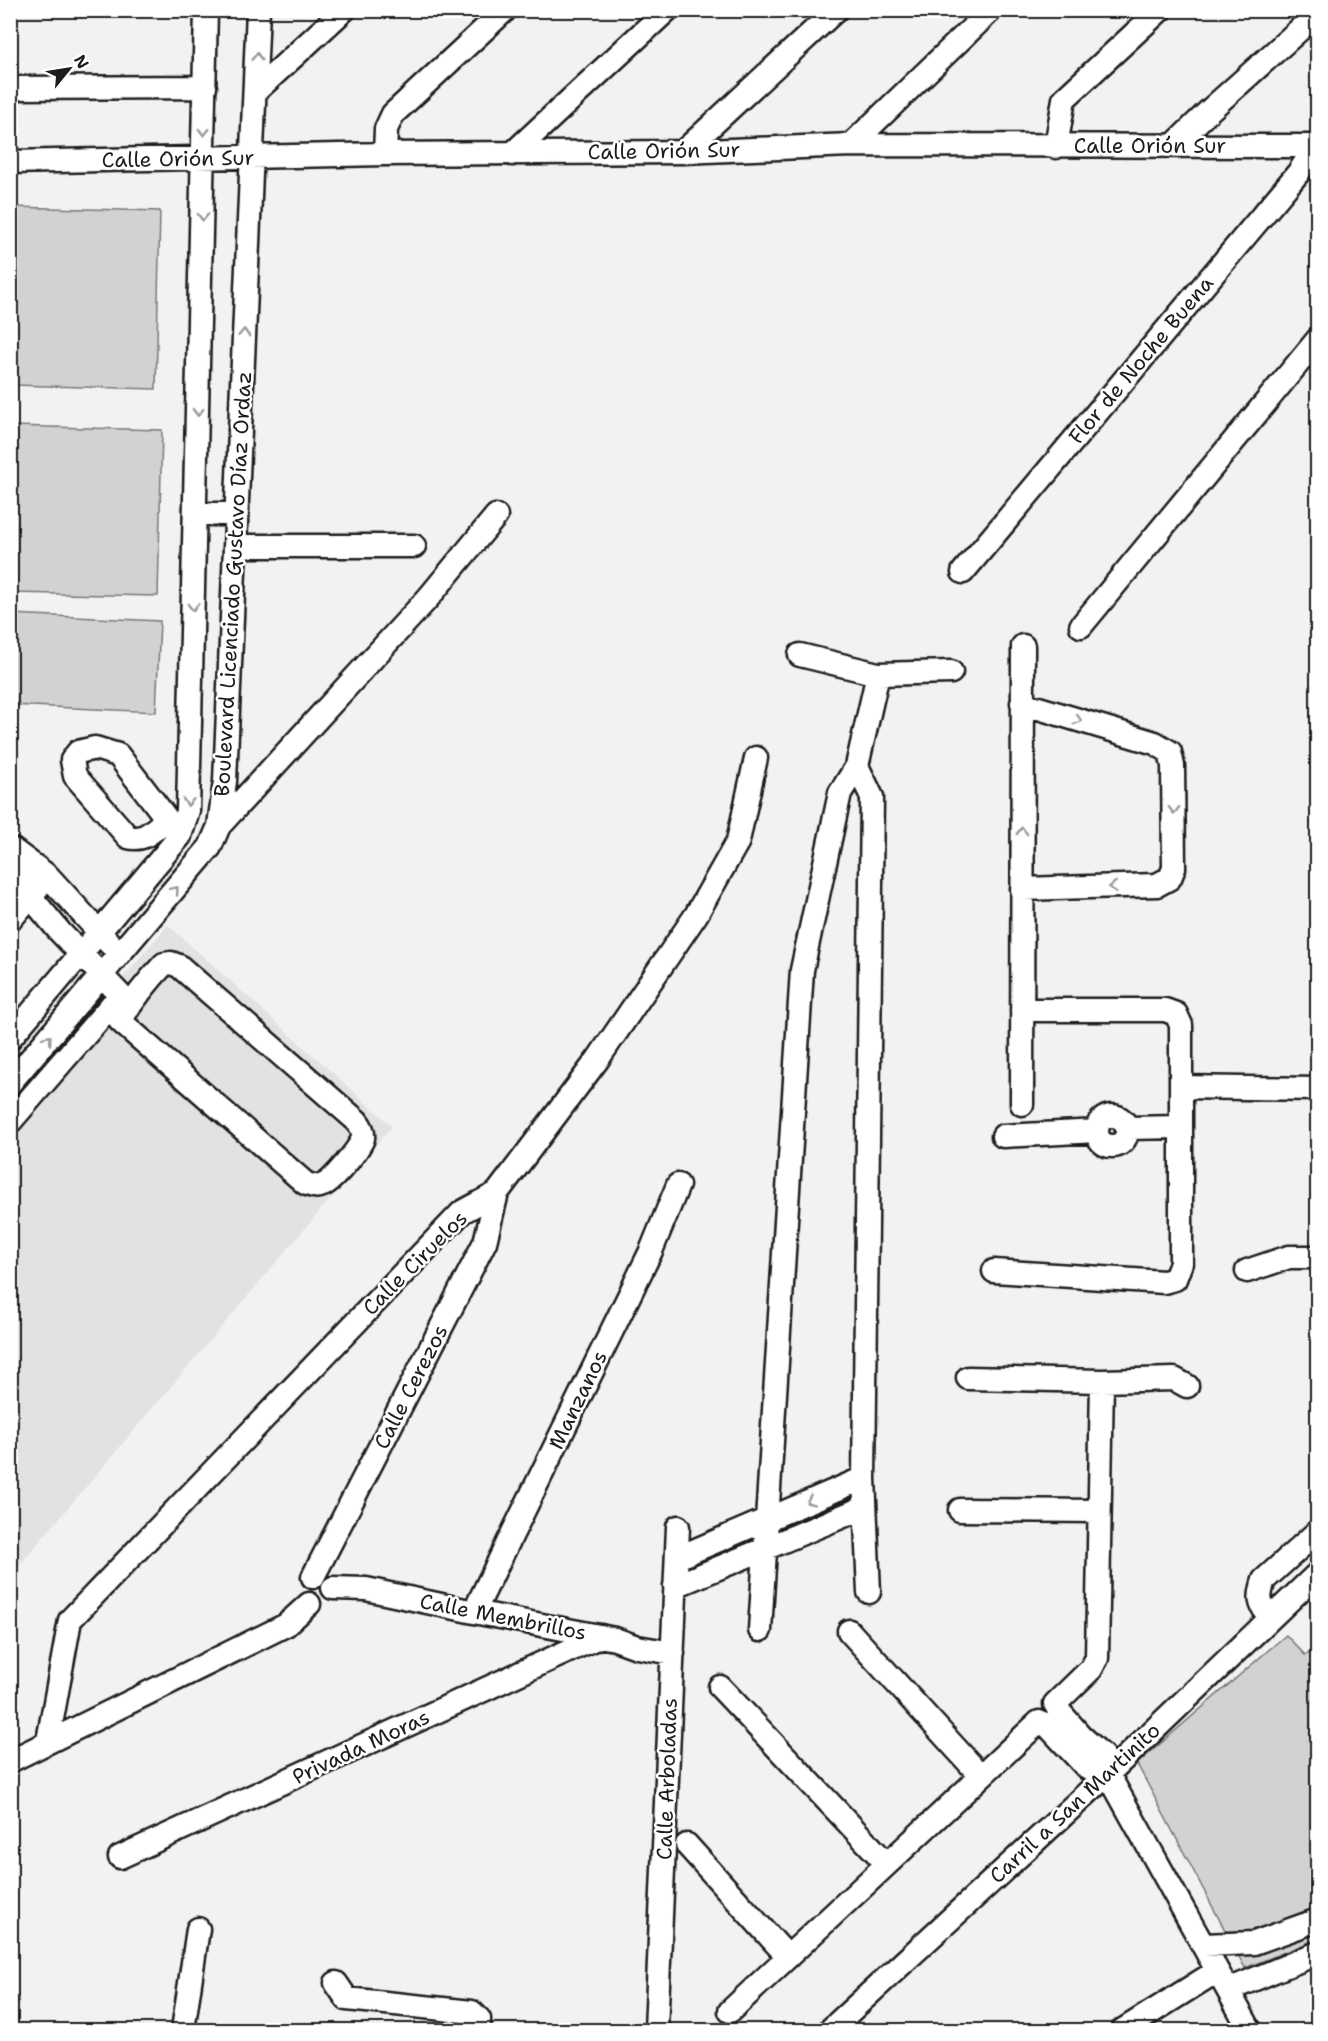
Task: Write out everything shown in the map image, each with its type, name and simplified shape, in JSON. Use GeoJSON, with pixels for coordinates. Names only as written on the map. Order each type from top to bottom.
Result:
{"type":"FeatureCollection","features":[{"type":"Feature","properties":{"kind":"street","name":"Boulevard Licenciado Gustavo Díaz Ordaz"},"geometry":{"type":"LineString","coordinates":[[10,1038],[100,933],[174,827],[188,811],[206,10]]}},
{"type":"Feature","properties":{"kind":"street","name":"Boulevard Licenciado Gustavo Díaz Ordaz"},"geometry":{"type":"LineString","coordinates":[[10,1083],[210,848],[219,826],[225,781],[258,10]]}},
{"type":"Feature","properties":{"kind":"street"},"geometry":{"type":"LineString","coordinates":[[256,91],[344,10]]}},
{"type":"Feature","properties":{"kind":"street"},"geometry":{"type":"LineString","coordinates":[[385,154],[386,129],[393,114],[504,10]]}},
{"type":"Feature","properties":{"kind":"street"},"geometry":{"type":"LineString","coordinates":[[512,154],[667,10]]}},
{"type":"Feature","properties":{"kind":"street"},"geometry":{"type":"LineString","coordinates":[[683,152],[836,10]]}},
{"type":"Feature","properties":{"kind":"street"},"geometry":{"type":"LineString","coordinates":[[851,145],[991,10]]}},
{"type":"Feature","properties":{"kind":"street"},"geometry":{"type":"LineString","coordinates":[[1056,147],[1064,99],[1160,10]]}},
{"type":"Feature","properties":{"kind":"street"},"geometry":{"type":"LineString","coordinates":[[1174,145],[1317,13]]}},
{"type":"Feature","properties":{"kind":"street"},"geometry":{"type":"LineString","coordinates":[[10,88],[205,87]]}},
{"type":"Feature","properties":{"kind":"street","name":"Calle Orión Sur"},"geometry":{"type":"LineString","coordinates":[[10,162],[385,154],[683,152],[851,145],[1316,146]]}},
{"type":"Feature","properties":{"kind":"street","name":"Flor de Noche Buena"},"geometry":{"type":"LineString","coordinates":[[963,572],[1299,172],[1316,146]]}},
{"type":"Feature","properties":{"kind":"street"},"geometry":{"type":"LineString","coordinates":[[1081,626],[1317,339]]}},
{"type":"Feature","properties":{"kind":"street"},"geometry":{"type":"LineString","coordinates":[[195,514],[237,514]]}},
{"type":"Feature","properties":{"kind":"street"},"geometry":{"type":"LineString","coordinates":[[219,826],[429,597],[496,516]]}},
{"type":"Feature","properties":{"kind":"street"},"geometry":{"type":"LineString","coordinates":[[236,546],[414,546]]}},
{"type":"Feature","properties":{"kind":"street"},"geometry":{"type":"LineString","coordinates":[[1022,1104],[1023,646]]}},
{"type":"Feature","properties":{"kind":"street"},"geometry":{"type":"LineString","coordinates":[[800,655],[878,674],[951,672]]}},
{"type":"Feature","properties":{"kind":"street"},"geometry":{"type":"LineString","coordinates":[[759,1630],[802,970],[840,793],[857,766],[878,674]]}},
{"type":"Feature","properties":{"kind":"street"},"geometry":{"type":"LineString","coordinates":[[1022,703],[1155,743],[1170,752],[1173,766],[1174,868],[1170,878],[1157,885],[1022,890]]}},
{"type":"Feature","properties":{"kind":"street","name":"Calle Ciruelos"},"geometry":{"type":"LineString","coordinates":[[48,1741],[70,1620],[462,1212],[497,1193],[598,1059],[696,915],[738,841],[756,758]]}},
{"type":"Feature","properties":{"kind":"street"},"geometry":{"type":"LineString","coordinates":[[857,766],[872,797],[864,1478],[869,1592]]}},
{"type":"Feature","properties":{"kind":"street"},"geometry":{"type":"LineString","coordinates":[[12,849],[48,876],[121,955]]}},
{"type":"Feature","properties":{"kind":"street"},"geometry":{"type":"LineString","coordinates":[[12,849],[30,896],[125,1000]]}},
{"type":"Feature","properties":{"kind":"street"},"geometry":{"type":"LineString","coordinates":[[10,920],[48,876]]}},
{"type":"Feature","properties":{"kind":"street"},"geometry":{"type":"LineString","coordinates":[[10,1122],[125,1000],[164,964],[171,963],[179,966],[357,1120],[362,1128],[363,1137],[360,1145],[333,1178],[323,1185],[313,1187],[306,1183],[120,1021],[125,1000]]}},
{"type":"Feature","properties":{"kind":"street"},"geometry":{"type":"LineString","coordinates":[[994,1271],[1164,1282],[1175,1279],[1181,1263],[1181,1025],[1176,1014],[1165,1010],[1022,1010]]}},
{"type":"Feature","properties":{"kind":"street"},"geometry":{"type":"LineString","coordinates":[[1181,1087],[1317,1089]]}},
{"type":"Feature","properties":{"kind":"street"},"geometry":{"type":"LineString","coordinates":[[1003,1136],[1097,1131],[1104,1144],[1114,1146],[1119,1145],[1126,1138],[1127,1128],[1181,1127]]}},
{"type":"Feature","properties":{"kind":"street","name":"Manzanos"},"geometry":{"type":"LineString","coordinates":[[474,1612],[651,1251],[678,1185]]}},
{"type":"Feature","properties":{"kind":"street","name":"Calle Cerezos"},"geometry":{"type":"LineString","coordinates":[[313,1577],[485,1242],[497,1193]]}},
{"type":"Feature","properties":{"kind":"street"},"geometry":{"type":"LineString","coordinates":[[1247,1271],[1289,1257],[1317,1257]]}},
{"type":"Feature","properties":{"kind":"street"},"geometry":{"type":"LineString","coordinates":[[968,1378],[1102,1381],[1174,1378],[1187,1386]]}},
{"type":"Feature","properties":{"kind":"street"},"geometry":{"type":"LineString","coordinates":[[730,2011],[981,1776],[1050,1715],[1091,1669],[1097,1658],[1102,1381]]}},
{"type":"Feature","properties":{"kind":"street"},"geometry":{"type":"LineString","coordinates":[[676,1558],[864,1478]]}},
{"type":"Feature","properties":{"kind":"street"},"geometry":{"type":"LineString","coordinates":[[675,1586],[865,1507]]}},
{"type":"Feature","properties":{"kind":"street"},"geometry":{"type":"LineString","coordinates":[[960,1510],[1099,1511]]}},
{"type":"Feature","properties":{"kind":"street","name":"Calle Arboladas"},"geometry":{"type":"LineString","coordinates":[[656,2031],[678,1527]]}},
{"type":"Feature","properties":{"kind":"street"},"geometry":{"type":"LineString","coordinates":[[1270,1618],[1261,1606],[1260,1591],[1264,1581],[1317,1531]]}},
{"type":"Feature","properties":{"kind":"street","name":"Carril a San Martinito"},"geometry":{"type":"LineString","coordinates":[[830,2031],[1108,1774],[1317,1573]]}},
{"type":"Feature","properties":{"kind":"street"},"geometry":{"type":"LineString","coordinates":[[313,1577],[325,1578],[333,1588],[330,1600],[319,1607],[309,1604],[303,1595],[304,1584],[313,1577]]}},
{"type":"Feature","properties":{"kind":"street","name":"Calle Membrillos"},"geometry":{"type":"LineString","coordinates":[[333,1588],[366,1589],[608,1638],[631,1645],[673,1647]]}},
{"type":"Feature","properties":{"kind":"street"},"geometry":{"type":"LineString","coordinates":[[10,1761],[286,1625],[309,1604]]}},
{"type":"Feature","properties":{"kind":"street"},"geometry":{"type":"LineString","coordinates":[[849,1630],[981,1776]]}},
{"type":"Feature","properties":{"kind":"street","name":"Privada Moras"},"geometry":{"type":"LineString","coordinates":[[120,1857],[608,1638]]}},
{"type":"Feature","properties":{"kind":"street"},"geometry":{"type":"LineString","coordinates":[[720,1687],[887,1864]]}},
{"type":"Feature","properties":{"kind":"street"},"geometry":{"type":"LineString","coordinates":[[1050,1715],[1080,1735],[1103,1756],[1108,1774],[1250,2031]]}},
{"type":"Feature","properties":{"kind":"street"},"geometry":{"type":"LineString","coordinates":[[687,1845],[788,1957]]}},
{"type":"Feature","properties":{"kind":"street"},"geometry":{"type":"LineString","coordinates":[[1203,1946],[1254,1943],[1317,1920]]}},
{"type":"Feature","properties":{"kind":"street"},"geometry":{"type":"LineString","coordinates":[[183,2031],[198,1929]]}},
{"type":"Feature","properties":{"kind":"street"},"geometry":{"type":"LineString","coordinates":[[1123,2031],[1223,1981],[1317,1953]]}},
{"type":"Feature","properties":{"kind":"street"},"geometry":{"type":"LineString","coordinates":[[336,1983],[347,1999],[472,2012],[479,2019],[479,2031]]}},
{"type":"Feature","properties":{"kind":"shaded area"},"geometry":{"type":"Polygon","coordinates":[[[11,207],[160,211],[156,389],[11,385],[11,207]]]}},
{"type":"Feature","properties":{"kind":"shaded area"},"geometry":{"type":"Polygon","coordinates":[[[11,426],[162,430],[158,596],[11,593],[11,426]]]}},
{"type":"Feature","properties":{"kind":"shaded area"},"geometry":{"type":"Polygon","coordinates":[[[11,614],[160,621],[156,712],[11,705],[11,614]]]}},
{"type":"Feature","properties":{"kind":"shaded area"},"geometry":{"type":"Polygon","coordinates":[[[168,925],[392,1126],[18,1567],[11,1567],[11,1108],[168,925]]]}},
{"type":"Feature","properties":{"kind":"shaded area"},"geometry":{"type":"Polygon","coordinates":[[[1286,1635],[1305,1655],[1317,1649],[1317,1939],[1245,1968],[1137,1764],[1286,1635]]]}}]}
